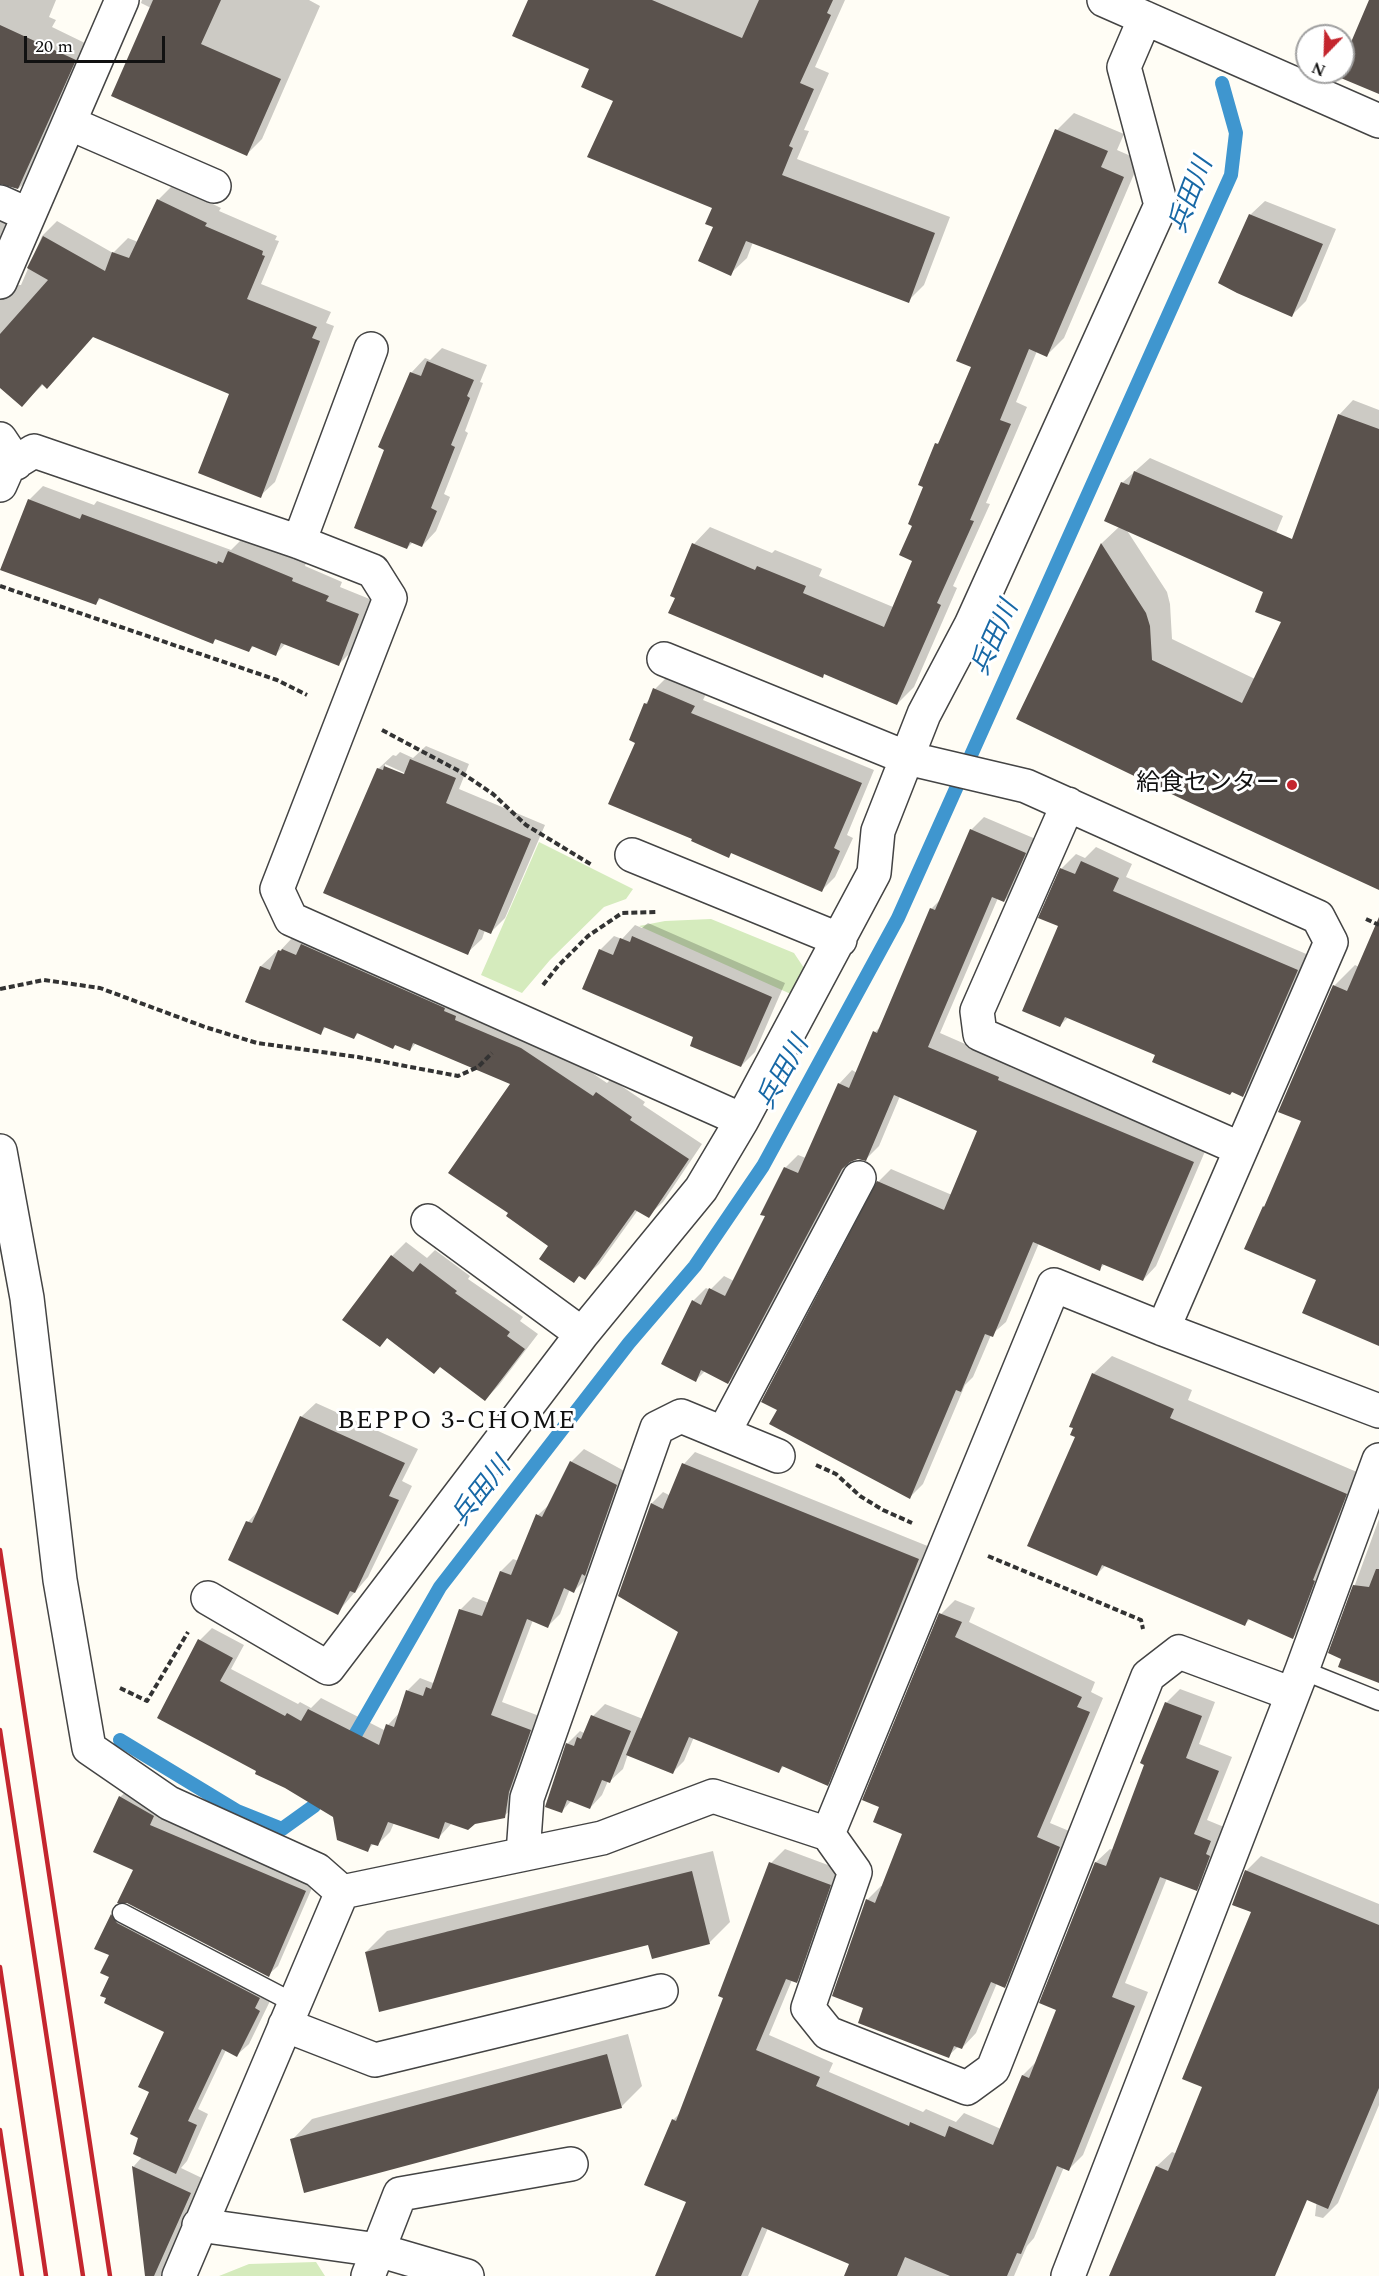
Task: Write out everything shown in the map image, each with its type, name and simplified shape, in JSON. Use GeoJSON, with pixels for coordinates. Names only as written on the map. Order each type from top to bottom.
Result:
{"type":"FeatureCollection","features":[{"type":"Feature","properties":{"kind":"street"},"geometry":{"type":"LineString","coordinates":[[0,282],[15,208],[69,123],[122,0]]}},
{"type":"Feature","properties":{"kind":"street"},"geometry":{"type":"LineString","coordinates":[[1104,0],[1379,121]]}},
{"type":"Feature","properties":{"kind":"street"},"geometry":{"type":"LineString","coordinates":[[208,1598],[328,1668],[582,1334],[701,1189],[742,1120],[874,873],[878,831],[924,714],[971,625],[1161,205],[1124,67],[1145,18]]}},
{"type":"Feature","properties":{"kind":"street"},"geometry":{"type":"LineString","coordinates":[[69,123],[214,186]]}},
{"type":"Feature","properties":{"kind":"street"},"geometry":{"type":"LineString","coordinates":[[299,542],[371,349]]}},
{"type":"Feature","properties":{"kind":"street"},"geometry":{"type":"LineString","coordinates":[[5,462],[34,451],[299,542],[373,571],[390,598],[277,889],[291,919],[742,1120]]}},
{"type":"Feature","properties":{"kind":"street"},"geometry":{"type":"LineString","coordinates":[[664,659],[907,758],[1026,786],[1318,917],[1331,942],[1163,1329]]}},
{"type":"Feature","properties":{"kind":"street"},"geometry":{"type":"LineString","coordinates":[[1068,804],[977,1011],[980,1034],[1241,1149]]}},
{"type":"Feature","properties":{"kind":"street"},"geometry":{"type":"LineString","coordinates":[[632,855],[840,940]]}},
{"type":"Feature","properties":{"kind":"street"},"geometry":{"type":"LineString","coordinates":[[0,1151],[14,1300],[89,1748],[169,1803],[317,1870],[342,1892]]}},
{"type":"Feature","properties":{"kind":"street"},"geometry":{"type":"LineString","coordinates":[[724,1432],[859,1178]]}},
{"type":"Feature","properties":{"kind":"street"},"geometry":{"type":"LineString","coordinates":[[428,1221],[582,1334]]}},
{"type":"Feature","properties":{"kind":"street"},"geometry":{"type":"LineString","coordinates":[[828,1834],[1054,1284],[1163,1329],[1379,1411]]}},
{"type":"Feature","properties":{"kind":"street"},"geometry":{"type":"LineString","coordinates":[[523,1854],[528,1798],[657,1428],[681,1416],[778,1456]]}},
{"type":"Feature","properties":{"kind":"street"},"geometry":{"type":"LineString","coordinates":[[1068,2276],[1297,1682],[1379,1460]]}},
{"type":"Feature","properties":{"kind":"street"},"geometry":{"type":"LineString","coordinates":[[342,1892],[602,1838],[713,1796],[828,1834],[855,1872],[808,2008],[828,2033],[967,2088],[993,2069],[1148,1676],[1179,1652],[1297,1682]]}},
{"type":"Feature","properties":{"kind":"street"},"geometry":{"type":"LineString","coordinates":[[179,2276],[342,1892]]}},
{"type":"Feature","properties":{"kind":"street"},"geometry":{"type":"LineString","coordinates":[[290,2014],[375,2060],[661,1991]]}},
{"type":"Feature","properties":{"kind":"street"},"geometry":{"type":"LineString","coordinates":[[373,2263],[400,2194],[571,2164]]}},
{"type":"Feature","properties":{"kind":"street"},"geometry":{"type":"LineString","coordinates":[[199,2225],[373,2263],[467,2276]]}},
{"type":"Feature","properties":{"kind":"lane"},"geometry":{"type":"LineString","coordinates":[[1297,1682],[1379,1701]]}},
{"type":"Feature","properties":{"kind":"lane"},"geometry":{"type":"LineString","coordinates":[[122,1912],[290,2014]]}},
{"type":"Feature","properties":{"kind":"path"},"geometry":{"type":"LineString","coordinates":[[0,989],[44,980],[100,988],[205,1027],[257,1043],[358,1057],[458,1076],[478,1067],[496,1049],[558,966],[588,936],[622,913],[665,911],[684,907],[710,886]]}},
{"type":"Feature","properties":{"kind":"path"},"geometry":{"type":"LineString","coordinates":[[78,1679],[95,1675],[147,1701],[208,1598]]}},
{"type":"Feature","properties":{"kind":"green space"},"geometry":{"type":"Polygon","coordinates":[[[539,842],[633,889],[626,899],[604,907],[550,960],[522,993],[481,975],[539,842]]]}},
{"type":"Feature","properties":{"kind":"green space"},"geometry":{"type":"Polygon","coordinates":[[[711,919],[794,953],[804,968],[793,995],[639,926],[665,921],[711,919]]]}},
{"type":"Feature","properties":{"kind":"green space"},"geometry":{"type":"Polygon","coordinates":[[[316,2262],[325,2276],[219,2276],[249,2264],[316,2262]]]}},
{"type":"Feature","properties":{"kind":"building"},"geometry":{"type":"Polygon","coordinates":[[[153,0],[221,0],[201,44],[281,79],[247,156],[111,96],[153,0]]]}},
{"type":"Feature","properties":{"kind":"building"},"geometry":{"type":"Polygon","coordinates":[[[528,0],[652,0],[742,38],[759,0],[833,0],[827,13],[831,15],[800,83],[814,89],[789,146],[793,148],[782,175],[935,233],[909,303],[746,241],[731,276],[698,261],[713,227],[705,224],[712,208],[587,157],[613,101],[581,87],[589,69],[512,36],[528,0]]]}},
{"type":"Feature","properties":{"kind":"building"},"geometry":{"type":"Polygon","coordinates":[[[1369,0],[1379,0],[1379,94],[1355,84],[1355,33],[1369,0]]]}},
{"type":"Feature","properties":{"kind":"building"},"geometry":{"type":"Polygon","coordinates":[[[0,25],[76,60],[18,189],[0,184],[0,25]]]}},
{"type":"Feature","properties":{"kind":"building"},"geometry":{"type":"Polygon","coordinates":[[[1055,129],[1108,151],[1101,167],[1124,177],[1047,357],[1029,349],[1000,420],[1011,424],[970,520],[974,521],[937,603],[941,605],[897,705],[824,674],[823,678],[668,613],[675,598],[670,596],[692,543],[755,570],[757,566],[806,586],[803,593],[884,627],[912,561],[899,555],[912,526],[908,524],[923,487],[918,485],[971,367],[956,361],[1055,129]]]}},
{"type":"Feature","properties":{"kind":"building"},"geometry":{"type":"Polygon","coordinates":[[[157,199],[207,223],[205,226],[263,251],[262,255],[265,256],[247,299],[317,327],[312,338],[320,341],[261,498],[198,473],[229,394],[93,337],[47,389],[42,384],[22,407],[0,388],[0,334],[48,280],[27,268],[43,236],[105,271],[112,252],[129,258],[157,199]]]}},
{"type":"Feature","properties":{"kind":"building"},"geometry":{"type":"Polygon","coordinates":[[[1249,214],[1323,244],[1292,317],[1218,283],[1249,214]]]}},
{"type":"Feature","properties":{"kind":"building"},"geometry":{"type":"Polygon","coordinates":[[[427,361],[474,380],[467,396],[470,398],[451,445],[455,447],[431,508],[437,511],[422,547],[410,542],[407,549],[354,528],[384,450],[378,447],[410,372],[421,376],[427,361]]]}},
{"type":"Feature","properties":{"kind":"building"},"geometry":{"type":"Polygon","coordinates":[[[1338,414],[1379,429],[1379,890],[1016,719],[1101,543],[1146,613],[1150,626],[1152,660],[1242,703],[1281,622],[1255,612],[1263,592],[1104,521],[1121,482],[1129,485],[1134,471],[1292,539],[1338,414]]]}},
{"type":"Feature","properties":{"kind":"building"},"geometry":{"type":"Polygon","coordinates":[[[28,499],[80,519],[82,514],[217,564],[218,561],[223,563],[228,551],[329,596],[326,601],[359,614],[339,666],[281,643],[276,656],[252,646],[249,652],[215,639],[213,644],[99,598],[96,605],[0,570],[28,499]]]}},
{"type":"Feature","properties":{"kind":"building"},"geometry":{"type":"Polygon","coordinates":[[[653,688],[695,706],[691,713],[862,783],[834,848],[840,851],[822,892],[731,853],[729,858],[691,841],[692,839],[608,804],[635,743],[629,740],[644,703],[647,704],[653,688]]]}},
{"type":"Feature","properties":{"kind":"building"},"geometry":{"type":"Polygon","coordinates":[[[410,759],[456,778],[446,803],[531,839],[491,934],[479,929],[468,955],[323,893],[377,768],[383,770],[384,766],[404,774],[410,759]]]}},
{"type":"Feature","properties":{"kind":"building"},"geometry":{"type":"Polygon","coordinates":[[[970,829],[1026,853],[1004,902],[992,897],[928,1047],[999,1077],[998,1080],[1194,1162],[1143,1281],[1102,1264],[1100,1271],[1033,1242],[993,1337],[985,1334],[961,1392],[956,1390],[910,1499],[769,1424],[777,1410],[761,1402],[877,1181],[944,1210],[977,1131],[894,1095],[866,1161],[858,1159],[842,1169],[728,1384],[701,1370],[696,1382],[661,1364],[692,1300],[701,1305],[709,1288],[725,1296],[765,1216],[760,1215],[784,1167],[798,1173],[838,1083],[849,1088],[873,1031],[877,1033],[930,908],[935,910],[970,829]]]}},
{"type":"Feature","properties":{"kind":"building"},"geometry":{"type":"Polygon","coordinates":[[[1081,861],[1119,878],[1113,891],[1298,970],[1243,1097],[1232,1092],[1230,1095],[1152,1062],[1155,1055],[1065,1017],[1060,1027],[1022,1011],[1058,926],[1038,918],[1060,868],[1075,874],[1081,861]]]}},
{"type":"Feature","properties":{"kind":"building"},"geometry":{"type":"Polygon","coordinates":[[[1379,917],[1379,1346],[1302,1313],[1316,1280],[1244,1249],[1301,1121],[1278,1112],[1333,985],[1347,991],[1379,917]]]}},
{"type":"Feature","properties":{"kind":"building"},"geometry":{"type":"Polygon","coordinates":[[[632,936],[772,997],[741,1067],[690,1046],[693,1037],[582,989],[599,949],[613,955],[620,938],[630,942],[632,936]]]}},
{"type":"Feature","properties":{"kind":"building"},"geometry":{"type":"Polygon","coordinates":[[[301,944],[445,1008],[444,1011],[456,1016],[455,1020],[521,1048],[593,1096],[596,1092],[632,1117],[630,1120],[689,1159],[649,1218],[635,1210],[585,1280],[579,1276],[574,1283],[539,1259],[548,1246],[506,1216],[508,1213],[448,1173],[510,1084],[413,1043],[410,1051],[395,1045],[393,1049],[357,1033],[354,1039],[324,1027],[321,1035],[245,1002],[260,966],[270,970],[278,950],[282,949],[296,955],[301,944]]]}},
{"type":"Feature","properties":{"kind":"building"},"geometry":{"type":"Polygon","coordinates":[[[391,1255],[413,1272],[420,1263],[457,1291],[455,1293],[510,1332],[507,1336],[525,1349],[485,1401],[440,1367],[434,1374],[387,1338],[380,1347],[342,1320],[391,1255]]]}},
{"type":"Feature","properties":{"kind":"building"},"geometry":{"type":"Polygon","coordinates":[[[1092,1373],[1174,1409],[1170,1418],[1347,1494],[1313,1580],[1315,1581],[1293,1639],[1248,1619],[1245,1626],[1102,1565],[1097,1576],[1027,1546],[1075,1437],[1070,1435],[1073,1428],[1069,1427],[1092,1373]]]}},
{"type":"Feature","properties":{"kind":"building"},"geometry":{"type":"Polygon","coordinates":[[[300,1416],[405,1463],[389,1496],[399,1500],[355,1593],[350,1591],[338,1615],[228,1560],[246,1521],[252,1523],[300,1416]]]}},
{"type":"Feature","properties":{"kind":"building"},"geometry":{"type":"Polygon","coordinates":[[[570,1461],[617,1485],[585,1576],[582,1574],[574,1593],[564,1588],[548,1628],[527,1619],[491,1715],[531,1730],[509,1792],[505,1818],[475,1824],[468,1830],[445,1822],[439,1839],[388,1822],[378,1846],[371,1844],[368,1852],[337,1840],[333,1817],[285,1788],[255,1774],[256,1771],[157,1718],[198,1639],[233,1658],[220,1681],[285,1716],[287,1713],[301,1721],[308,1709],[379,1745],[386,1724],[394,1727],[406,1690],[423,1696],[426,1687],[431,1689],[459,1609],[482,1616],[500,1571],[511,1575],[536,1514],[542,1517],[570,1461]]]}},
{"type":"Feature","properties":{"kind":"building"},"geometry":{"type":"Polygon","coordinates":[[[682,1463],[919,1559],[828,1786],[782,1766],[779,1773],[689,1737],[673,1774],[626,1755],[678,1632],[618,1596],[651,1503],[663,1509],[682,1463]]]}},
{"type":"Feature","properties":{"kind":"building"},"geometry":{"type":"Polygon","coordinates":[[[1376,1569],[1379,1569],[1379,1683],[1338,1667],[1341,1659],[1328,1653],[1353,1585],[1369,1587],[1376,1569]]]}},
{"type":"Feature","properties":{"kind":"building"},"geometry":{"type":"Polygon","coordinates":[[[939,1613],[962,1622],[955,1637],[1082,1697],[1077,1707],[1090,1712],[1037,1837],[1060,1847],[1005,1988],[991,1982],[962,2049],[954,2046],[949,2058],[858,2023],[863,2008],[832,1996],[866,1899],[875,1903],[902,1834],[873,1822],[879,1807],[862,1800],[939,1613]]]}},
{"type":"Feature","properties":{"kind":"building"},"geometry":{"type":"Polygon","coordinates":[[[1165,1702],[1202,1716],[1186,1758],[1219,1771],[1194,1834],[1211,1841],[1206,1854],[1210,1856],[1197,1891],[1160,1877],[1112,1997],[1135,2006],[1069,2171],[1057,2166],[1021,2254],[1017,2253],[1007,2276],[950,2276],[905,2257],[897,2276],[844,2276],[849,2264],[762,2227],[741,2276],[655,2276],[686,2202],[644,2185],[672,2119],[676,2121],[723,1998],[718,1996],[769,1862],[831,1885],[797,1983],[786,1979],[756,2050],[820,2077],[816,2086],[909,2126],[910,2122],[945,2137],[949,2126],[993,2145],[1022,2075],[1029,2078],[1056,2010],[1039,2003],[1095,1862],[1106,1866],[1144,1765],[1140,1763],[1165,1702]]]}},
{"type":"Feature","properties":{"kind":"building"},"geometry":{"type":"Polygon","coordinates":[[[591,1715],[631,1731],[610,1783],[602,1780],[590,1809],[567,1800],[562,1813],[545,1807],[566,1743],[574,1746],[577,1737],[581,1739],[591,1715]]]}},
{"type":"Feature","properties":{"kind":"building"},"geometry":{"type":"Polygon","coordinates":[[[119,1796],[154,1816],[150,1825],[306,1891],[269,1977],[127,1903],[117,1903],[133,1870],[93,1852],[119,1796]]]}},
{"type":"Feature","properties":{"kind":"building"},"geometry":{"type":"Polygon","coordinates":[[[1245,1870],[1379,1925],[1379,2088],[1328,2209],[1307,2200],[1275,2276],[1109,2276],[1156,2166],[1168,2171],[1202,2087],[1182,2079],[1251,1912],[1232,1905],[1245,1870]]]}},
{"type":"Feature","properties":{"kind":"building"},"geometry":{"type":"Polygon","coordinates":[[[692,1871],[710,1944],[652,1959],[648,1945],[379,2012],[365,1952],[692,1871]]]}},
{"type":"Feature","properties":{"kind":"building"},"geometry":{"type":"Polygon","coordinates":[[[111,1914],[117,1923],[260,1998],[255,2008],[260,2011],[237,2057],[222,2049],[188,2121],[197,2125],[176,2174],[133,2154],[138,2138],[130,2134],[149,2092],[138,2087],[164,2032],[104,2003],[106,1998],[100,1996],[109,1977],[100,1973],[109,1955],[94,1949],[111,1914]]]}},
{"type":"Feature","properties":{"kind":"building"},"geometry":{"type":"Polygon","coordinates":[[[607,2054],[622,2108],[304,2193],[290,2139],[607,2054]]]}},
{"type":"Feature","properties":{"kind":"building"},"geometry":{"type":"Polygon","coordinates":[[[132,2166],[191,2193],[154,2276],[145,2276],[132,2166]]]}},
{"type":"Feature","properties":{"kind":"waterway","name":"兵田川"},"geometry":{"type":"LineString","coordinates":[[347,1749],[440,1587],[629,1343],[695,1266],[763,1166],[898,918],[1231,175],[1236,133],[1222,83]]}},
{"type":"Feature","properties":{"kind":"waterway","name":"兵田川"},"geometry":{"type":"LineString","coordinates":[[120,1740],[237,1811],[282,1829],[314,1806],[322,1792]]}},
{"type":"Feature","properties":{"kind":"railway"},"geometry":{"type":"LineString","coordinates":[[0,1550],[110,2276]]}},
{"type":"Feature","properties":{"kind":"railway"},"geometry":{"type":"LineString","coordinates":[[0,1730],[83,2276]]}},
{"type":"Feature","properties":{"kind":"railway"},"geometry":{"type":"LineString","coordinates":[[0,1967],[46,2276]]}},
{"type":"Feature","properties":{"kind":"railway"},"geometry":{"type":"LineString","coordinates":[[0,2130],[22,2276]]}},
{"type":"Feature","properties":{"kind":"place","name":"給食センター"},"geometry":{"type":"Point","coordinates":[1292,785]}},
{"type":"Feature","properties":{"kind":"district","name":"BEPPO 3-CHOME"},"geometry":{"type":"Point","coordinates":[457,1423]}}]}
